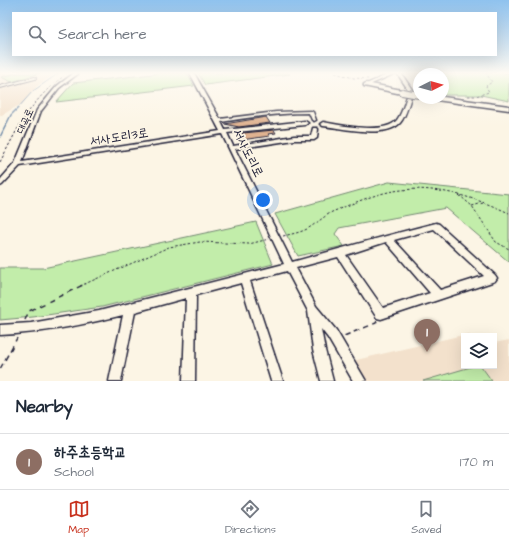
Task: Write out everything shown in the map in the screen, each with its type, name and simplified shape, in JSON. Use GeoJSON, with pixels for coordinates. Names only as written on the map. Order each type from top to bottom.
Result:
{"type":"FeatureCollection","features":[{"type":"Feature","properties":{"kind":"street","name":"대곡로"},"geometry":{"type":"LineString","coordinates":[[0,184],[18,164],[39,111],[55,91]]}},
{"type":"Feature","properties":{"kind":"street","name":"서사도리로"},"geometry":{"type":"LineString","coordinates":[[202,91],[218,120],[289,266],[312,309]]}},
{"type":"Feature","properties":{"kind":"street"},"geometry":{"type":"LineString","coordinates":[[396,91],[413,94]]}},
{"type":"Feature","properties":{"kind":"street"},"geometry":{"type":"LineString","coordinates":[[323,124],[321,128],[306,126],[305,124],[307,121],[314,120],[323,124],[377,129],[392,126],[398,123],[411,91]]}},
{"type":"Feature","properties":{"kind":"street"},"geometry":{"type":"LineString","coordinates":[[449,100],[509,108]]}},
{"type":"Feature","properties":{"kind":"street"},"geometry":{"type":"LineString","coordinates":[[218,120],[268,113],[292,112],[311,112],[314,120]]}},
{"type":"Feature","properties":{"kind":"street","name":"서사도리3로"},"geometry":{"type":"LineString","coordinates":[[18,164],[224,132],[305,124]]}},
{"type":"Feature","properties":{"kind":"street"},"geometry":{"type":"LineString","coordinates":[[231,148],[294,138],[314,138],[315,128]]}},
{"type":"Feature","properties":{"kind":"street"},"geometry":{"type":"LineString","coordinates":[[0,330],[21,329],[99,316],[340,253],[388,238],[436,226],[492,278],[381,314],[340,253]]}},
{"type":"Feature","properties":{"kind":"street"},"geometry":{"type":"LineString","coordinates":[[388,238],[439,296]]}},
{"type":"Feature","properties":{"kind":"street"},"geometry":{"type":"LineString","coordinates":[[244,278],[277,381]]}},
{"type":"Feature","properties":{"kind":"street"},"geometry":{"type":"LineString","coordinates":[[189,381],[191,292]]}},
{"type":"Feature","properties":{"kind":"street"},"geometry":{"type":"LineString","coordinates":[[115,381],[130,308]]}},
{"type":"Feature","properties":{"kind":"street"},"geometry":{"type":"LineString","coordinates":[[312,309],[335,339],[360,381]]}},
{"type":"Feature","properties":{"kind":"street"},"geometry":{"type":"LineString","coordinates":[[312,309],[319,350],[327,381]]}},
{"type":"Feature","properties":{"kind":"path"},"geometry":{"type":"LineString","coordinates":[[0,162],[20,121],[33,102],[45,91]]}},
{"type":"Feature","properties":{"kind":"path"},"geometry":{"type":"LineString","coordinates":[[463,96],[476,96],[489,92],[488,91]]}},
{"type":"Feature","properties":{"kind":"path"},"geometry":{"type":"LineString","coordinates":[[0,369],[29,311],[169,247],[200,242],[249,244],[302,231],[330,213],[358,201],[380,194],[411,189],[458,195],[484,202],[509,213]]}},
{"type":"Feature","properties":{"kind":"path"},"geometry":{"type":"LineString","coordinates":[[458,195],[472,206],[496,242],[509,249]]}},
{"type":"Feature","properties":{"kind":"path"},"geometry":{"type":"LineString","coordinates":[[472,206],[484,202]]}},
{"type":"Feature","properties":{"kind":"path"},"geometry":{"type":"LineString","coordinates":[[335,339],[376,323],[381,314]]}},
{"type":"Feature","properties":{"kind":"shaded area"},"geometry":{"type":"Polygon","coordinates":[[[0,91],[33,91],[23,103],[0,116],[0,91]]]}},
{"type":"Feature","properties":{"kind":"shaded area"},"geometry":{"type":"Polygon","coordinates":[[[461,335],[461,369],[497,369],[497,342],[509,340],[509,381],[363,381],[352,361],[461,335]]]}},
{"type":"Feature","properties":{"kind":"green space"},"geometry":{"type":"Polygon","coordinates":[[[66,91],[153,91],[56,102],[66,91]]]}},
{"type":"Feature","properties":{"kind":"green space"},"geometry":{"type":"Polygon","coordinates":[[[449,91],[509,91],[509,101],[481,95],[449,95],[449,91]]]}},
{"type":"Feature","properties":{"kind":"green space"},"geometry":{"type":"Polygon","coordinates":[[[389,182],[509,194],[509,262],[446,208],[339,228],[335,234],[344,246],[298,256],[275,214],[389,182]]]}},
{"type":"Feature","properties":{"kind":"green space"},"geometry":{"type":"Polygon","coordinates":[[[256,222],[273,264],[102,307],[0,320],[0,268],[43,268],[256,222]]]}},
{"type":"Feature","properties":{"kind":"green space"},"geometry":{"type":"Polygon","coordinates":[[[464,369],[483,369],[492,381],[423,381],[464,369]]]}},
{"type":"Feature","properties":{"kind":"building"},"geometry":{"type":"Polygon","coordinates":[[[266,117],[270,123],[239,127],[225,124],[266,117]]]}},
{"type":"Feature","properties":{"kind":"building"},"geometry":{"type":"Polygon","coordinates":[[[274,130],[276,133],[268,134],[270,136],[241,140],[239,136],[243,133],[274,130]]]}},
{"type":"Feature","properties":{"kind":"waterway"},"geometry":{"type":"LineString","coordinates":[[17,109],[33,91]]}},
{"type":"Feature","properties":{"kind":"waterway"},"geometry":{"type":"LineString","coordinates":[[0,137],[11,115],[17,109]]}},
{"type":"Feature","properties":{"kind":"place","name":"하주초등학교"},"geometry":{"type":"Point","coordinates":[427,352]}}]}
